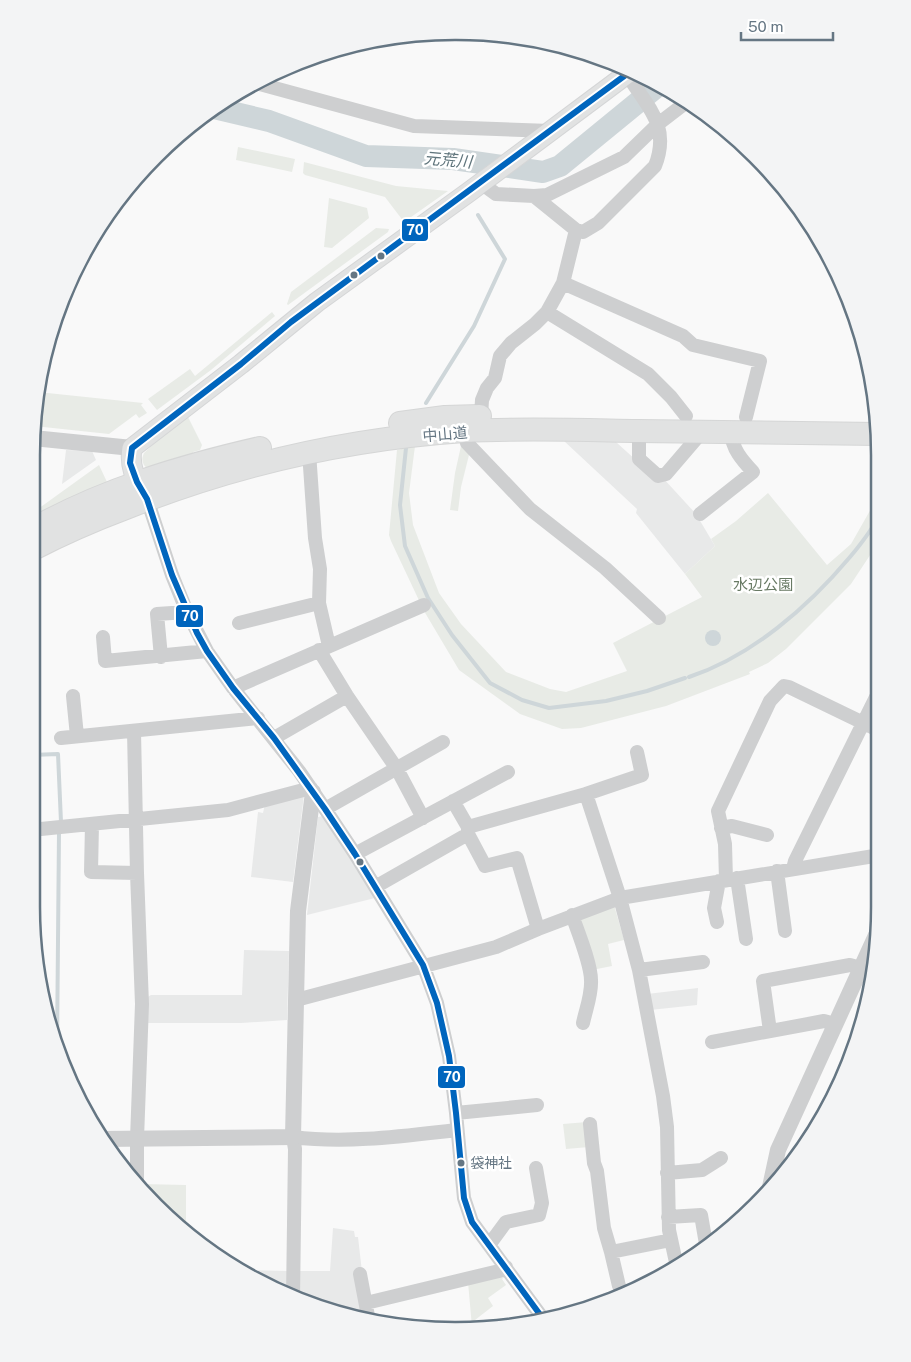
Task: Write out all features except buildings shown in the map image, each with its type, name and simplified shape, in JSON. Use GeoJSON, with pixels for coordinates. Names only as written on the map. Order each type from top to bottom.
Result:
{"type":"FeatureCollection","features":[{"type":"Feature","properties":{"kind":"highway","name":"中山道"},"geometry":{"type":"LineString","coordinates":[[40,546],[142,491],[231,455],[340,431],[445,417],[686,416],[739,424],[870,433]]}},
{"type":"Feature","properties":{"kind":"highway","name":"中山道"},"geometry":{"type":"LineString","coordinates":[[40,526],[91,500],[198,481],[309,452],[370,442],[464,431],[551,429],[702,432],[739,424],[869,419]]}},
{"type":"Feature","properties":{"kind":"main road"},"geometry":{"type":"LineString","coordinates":[[142,491],[130,463],[132,448],[311,307],[545,135],[628,78]]}},
{"type":"Feature","properties":{"kind":"street"},"geometry":{"type":"LineString","coordinates":[[534,196],[576,230],[583,232],[598,223],[655,166],[660,153],[661,139],[657,120],[632,80]]}},
{"type":"Feature","properties":{"kind":"street"},"geometry":{"type":"LineString","coordinates":[[267,86],[414,126],[545,135]]}},
{"type":"Feature","properties":{"kind":"street"},"geometry":{"type":"LineString","coordinates":[[480,183],[496,194],[547,195],[624,157],[657,120],[680,106]]}},
{"type":"Feature","properties":{"kind":"street"},"geometry":{"type":"LineString","coordinates":[[481,416],[482,400],[487,388],[495,378],[500,356],[511,343],[547,312],[563,283],[576,230]]}},
{"type":"Feature","properties":{"kind":"street"},"geometry":{"type":"LineString","coordinates":[[563,283],[682,336],[694,345],[760,361],[732,442],[740,457],[753,472],[700,514]]}},
{"type":"Feature","properties":{"kind":"street"},"geometry":{"type":"LineString","coordinates":[[547,312],[648,374],[671,397],[686,416]]}},
{"type":"Feature","properties":{"kind":"street"},"geometry":{"type":"LineString","coordinates":[[464,431],[467,443],[530,509],[605,568],[659,618]]}},
{"type":"Feature","properties":{"kind":"street"},"geometry":{"type":"LineString","coordinates":[[639,431],[640,459],[658,476],[666,474],[702,432]]}},
{"type":"Feature","properties":{"kind":"street"},"geometry":{"type":"LineString","coordinates":[[41,439],[132,448]]}},
{"type":"Feature","properties":{"kind":"street"},"geometry":{"type":"LineString","coordinates":[[309,452],[315,538],[320,568],[319,603],[324,648],[348,696],[397,769],[423,818]]}},
{"type":"Feature","properties":{"kind":"street"},"geometry":{"type":"LineString","coordinates":[[142,491],[187,612],[207,651],[326,809],[423,965],[439,1012],[449,1056],[464,1198],[472,1222],[539,1313]]}},
{"type":"Feature","properties":{"kind":"street"},"geometry":{"type":"LineString","coordinates":[[239,622],[319,603]]}},
{"type":"Feature","properties":{"kind":"street"},"geometry":{"type":"LineString","coordinates":[[233,688],[424,605]]}},
{"type":"Feature","properties":{"kind":"street"},"geometry":{"type":"LineString","coordinates":[[161,657],[156,614],[187,612]]}},
{"type":"Feature","properties":{"kind":"street"},"geometry":{"type":"LineString","coordinates":[[103,637],[105,662],[207,651]]}},
{"type":"Feature","properties":{"kind":"street"},"geometry":{"type":"LineString","coordinates":[[746,939],[727,880],[725,844],[718,811],[770,701],[781,687],[788,687],[871,727]]}},
{"type":"Feature","properties":{"kind":"street"},"geometry":{"type":"LineString","coordinates":[[73,696],[77,736]]}},
{"type":"Feature","properties":{"kind":"street"},"geometry":{"type":"LineString","coordinates":[[274,738],[348,696]]}},
{"type":"Feature","properties":{"kind":"street"},"geometry":{"type":"LineString","coordinates":[[793,869],[794,861],[871,707]]}},
{"type":"Feature","properties":{"kind":"street"},"geometry":{"type":"LineString","coordinates":[[62,738],[258,718]]}},
{"type":"Feature","properties":{"kind":"street"},"geometry":{"type":"LineString","coordinates":[[134,731],[142,1004],[137,1173]]}},
{"type":"Feature","properties":{"kind":"street"},"geometry":{"type":"LineString","coordinates":[[326,809],[443,742]]}},
{"type":"Feature","properties":{"kind":"street"},"geometry":{"type":"LineString","coordinates":[[375,887],[468,831],[642,775],[637,752]]}},
{"type":"Feature","properties":{"kind":"street"},"geometry":{"type":"LineString","coordinates":[[355,854],[508,772]]}},
{"type":"Feature","properties":{"kind":"street"},"geometry":{"type":"LineString","coordinates":[[40,829],[228,810],[312,790]]}},
{"type":"Feature","properties":{"kind":"street"},"geometry":{"type":"LineString","coordinates":[[294,1289],[295,1149],[293,1137],[298,911],[312,790]]}},
{"type":"Feature","properties":{"kind":"street"},"geometry":{"type":"LineString","coordinates":[[586,794],[620,898],[639,970],[663,1096],[667,1127],[668,1217],[675,1259]]}},
{"type":"Feature","properties":{"kind":"street"},"geometry":{"type":"LineString","coordinates":[[453,801],[485,866],[517,858],[538,929]]}},
{"type":"Feature","properties":{"kind":"street"},"geometry":{"type":"LineString","coordinates":[[92,824],[91,872],[137,873]]}},
{"type":"Feature","properties":{"kind":"street"},"geometry":{"type":"LineString","coordinates":[[722,828],[732,826],[767,835]]}},
{"type":"Feature","properties":{"kind":"street"},"geometry":{"type":"LineString","coordinates":[[296,1000],[496,947],[620,898],[871,856]]}},
{"type":"Feature","properties":{"kind":"street"},"geometry":{"type":"LineString","coordinates":[[777,871],[785,931]]}},
{"type":"Feature","properties":{"kind":"street"},"geometry":{"type":"LineString","coordinates":[[717,922],[714,908],[727,880]]}},
{"type":"Feature","properties":{"kind":"street"},"geometry":{"type":"LineString","coordinates":[[572,916],[592,978],[583,1023]]}},
{"type":"Feature","properties":{"kind":"street"},"geometry":{"type":"LineString","coordinates":[[773,1174],[778,1150],[868,953]]}},
{"type":"Feature","properties":{"kind":"street"},"geometry":{"type":"LineString","coordinates":[[639,970],[703,962]]}},
{"type":"Feature","properties":{"kind":"street"},"geometry":{"type":"LineString","coordinates":[[770,1031],[762,981],[850,965],[861,968]]}},
{"type":"Feature","properties":{"kind":"street"},"geometry":{"type":"LineString","coordinates":[[712,1042],[824,1021],[835,1024]]}},
{"type":"Feature","properties":{"kind":"street"},"geometry":{"type":"LineString","coordinates":[[456,1113],[537,1105]]}},
{"type":"Feature","properties":{"kind":"street"},"geometry":{"type":"LineString","coordinates":[[590,1124],[604,1228],[619,1286]]}},
{"type":"Feature","properties":{"kind":"street"},"geometry":{"type":"LineString","coordinates":[[112,1139],[293,1137],[358,1139],[399,1137],[457,1130]]}},
{"type":"Feature","properties":{"kind":"street"},"geometry":{"type":"LineString","coordinates":[[667,1173],[702,1170],[721,1158]]}},
{"type":"Feature","properties":{"kind":"street"},"geometry":{"type":"LineString","coordinates":[[489,1245],[506,1222],[539,1215],[542,1203],[536,1168]]}},
{"type":"Feature","properties":{"kind":"street"},"geometry":{"type":"LineString","coordinates":[[668,1217],[701,1215],[705,1238]]}},
{"type":"Feature","properties":{"kind":"street"},"geometry":{"type":"LineString","coordinates":[[611,1252],[671,1240]]}},
{"type":"Feature","properties":{"kind":"street"},"geometry":{"type":"LineString","coordinates":[[360,1274],[367,1310],[439,1286],[498,1271],[506,1267]]}},
{"type":"Feature","properties":{"kind":"shaded area"},"geometry":{"type":"Polygon","coordinates":[[[564,441],[616,442],[659,481],[663,478],[696,514],[715,546],[685,574],[636,513],[637,509],[564,441]]]}},
{"type":"Feature","properties":{"kind":"shaded area"},"geometry":{"type":"Polygon","coordinates":[[[66,450],[92,451],[96,460],[62,484],[66,450]]]}},
{"type":"Feature","properties":{"kind":"shaded area"},"geometry":{"type":"Polygon","coordinates":[[[710,630],[716,630],[721,635],[719,644],[710,646],[705,641],[705,635],[710,630]]]}},
{"type":"Feature","properties":{"kind":"shaded area"},"geometry":{"type":"Polygon","coordinates":[[[304,795],[293,882],[251,877],[258,812],[263,813],[265,804],[304,795]]]}},
{"type":"Feature","properties":{"kind":"shaded area"},"geometry":{"type":"Polygon","coordinates":[[[323,816],[375,898],[307,915],[318,817],[323,816]]]}},
{"type":"Feature","properties":{"kind":"shaded area"},"geometry":{"type":"Polygon","coordinates":[[[244,950],[289,951],[287,1020],[241,1023],[147,1023],[146,998],[151,995],[242,995],[244,950]]]}},
{"type":"Feature","properties":{"kind":"shaded area"},"geometry":{"type":"Polygon","coordinates":[[[698,988],[697,1005],[650,1010],[647,994],[698,988]]]}},
{"type":"Feature","properties":{"kind":"shaded area"},"geometry":{"type":"Polygon","coordinates":[[[333,1228],[354,1231],[355,1237],[358,1237],[362,1272],[363,1311],[299,1291],[299,1271],[330,1271],[333,1228]]]}},
{"type":"Feature","properties":{"kind":"shaded area"},"geometry":{"type":"Polygon","coordinates":[[[256,1270],[289,1271],[289,1287],[256,1270]]]}},
{"type":"Feature","properties":{"kind":"green space"},"geometry":{"type":"Polygon","coordinates":[[[238,147],[295,159],[292,172],[236,160],[238,147]]]}},
{"type":"Feature","properties":{"kind":"green space"},"geometry":{"type":"Polygon","coordinates":[[[304,162],[396,186],[448,191],[404,222],[385,197],[305,175],[303,173],[304,162]]]}},
{"type":"Feature","properties":{"kind":"green space"},"geometry":{"type":"Polygon","coordinates":[[[329,198],[367,208],[369,218],[332,248],[324,247],[329,198]]]}},
{"type":"Feature","properties":{"kind":"green space"},"geometry":{"type":"Polygon","coordinates":[[[376,228],[389,229],[388,232],[287,304],[291,292],[376,228]]]}},
{"type":"Feature","properties":{"kind":"green space"},"geometry":{"type":"Polygon","coordinates":[[[272,312],[275,316],[211,370],[157,410],[148,399],[190,369],[195,376],[272,312]]]}},
{"type":"Feature","properties":{"kind":"green space"},"geometry":{"type":"Polygon","coordinates":[[[45,393],[143,403],[141,405],[147,413],[139,418],[136,414],[109,434],[41,427],[45,393]]]}},
{"type":"Feature","properties":{"kind":"green space"},"geometry":{"type":"Polygon","coordinates":[[[186,413],[202,445],[200,450],[193,452],[194,457],[149,470],[143,462],[144,453],[186,413]]]}},
{"type":"Feature","properties":{"kind":"green space","name":"水辺公園"},"geometry":{"type":"Polygon","coordinates":[[[415,446],[409,493],[413,525],[439,593],[461,624],[506,672],[550,689],[566,692],[627,671],[613,643],[702,597],[685,574],[715,546],[711,539],[736,521],[768,493],[827,565],[851,544],[871,509],[871,554],[851,584],[786,649],[768,663],[749,672],[750,674],[666,706],[581,728],[562,729],[520,714],[459,670],[424,611],[389,535],[397,450],[415,446]]]}},
{"type":"Feature","properties":{"kind":"green space"},"geometry":{"type":"Polygon","coordinates":[[[461,446],[470,451],[461,487],[458,511],[450,510],[461,446]]]}},
{"type":"Feature","properties":{"kind":"green space"},"geometry":{"type":"Polygon","coordinates":[[[99,465],[107,482],[40,516],[40,508],[99,465]]]}},
{"type":"Feature","properties":{"kind":"green space"},"geometry":{"type":"Polygon","coordinates":[[[614,905],[624,940],[608,944],[612,966],[592,970],[578,917],[614,905]]]}},
{"type":"Feature","properties":{"kind":"green space"},"geometry":{"type":"Polygon","coordinates":[[[587,1122],[589,1147],[566,1149],[563,1124],[587,1122]]]}},
{"type":"Feature","properties":{"kind":"green space"},"geometry":{"type":"Polygon","coordinates":[[[147,1184],[186,1185],[186,1222],[147,1184]]]}},
{"type":"Feature","properties":{"kind":"green space"},"geometry":{"type":"Polygon","coordinates":[[[506,1276],[502,1279],[506,1285],[488,1298],[493,1306],[475,1321],[472,1321],[468,1282],[506,1276]]]}},
{"type":"Feature","properties":{"kind":"waterway","name":"元荒川"},"geometry":{"type":"LineString","coordinates":[[224,110],[269,121],[366,156],[453,159],[543,172],[560,166],[653,90]]}},
{"type":"Feature","properties":{"kind":"waterway"},"geometry":{"type":"LineString","coordinates":[[426,403],[474,326],[505,259],[478,215]]}},
{"type":"Feature","properties":{"kind":"waterway"},"geometry":{"type":"LineString","coordinates":[[406,448],[400,505],[405,546],[428,598],[452,635],[490,683],[522,700],[549,708],[606,701],[647,691],[685,678]]}},
{"type":"Feature","properties":{"kind":"waterway"},"geometry":{"type":"LineString","coordinates":[[689,677],[735,656],[777,628],[834,576],[871,529]]}},
{"type":"Feature","properties":{"kind":"waterway"},"geometry":{"type":"LineString","coordinates":[[40,755],[58,754],[61,822]]}},
{"type":"Feature","properties":{"kind":"waterway"},"geometry":{"type":"LineString","coordinates":[[57,1024],[59,832]]}},
{"type":"Feature","properties":{"kind":"transit line","name":"70"},"geometry":{"type":"LineString","coordinates":[[539,1313],[472,1222],[464,1198],[449,1056],[437,1003],[423,965],[325,809],[274,738],[233,688],[207,651],[197,633],[172,575],[147,499],[137,482],[130,463],[132,448],[241,364],[291,322],[624,76]]}},
{"type":"Feature","properties":{"kind":"place","name":"袋神社"},"geometry":{"type":"Point","coordinates":[461,1163]}}]}
